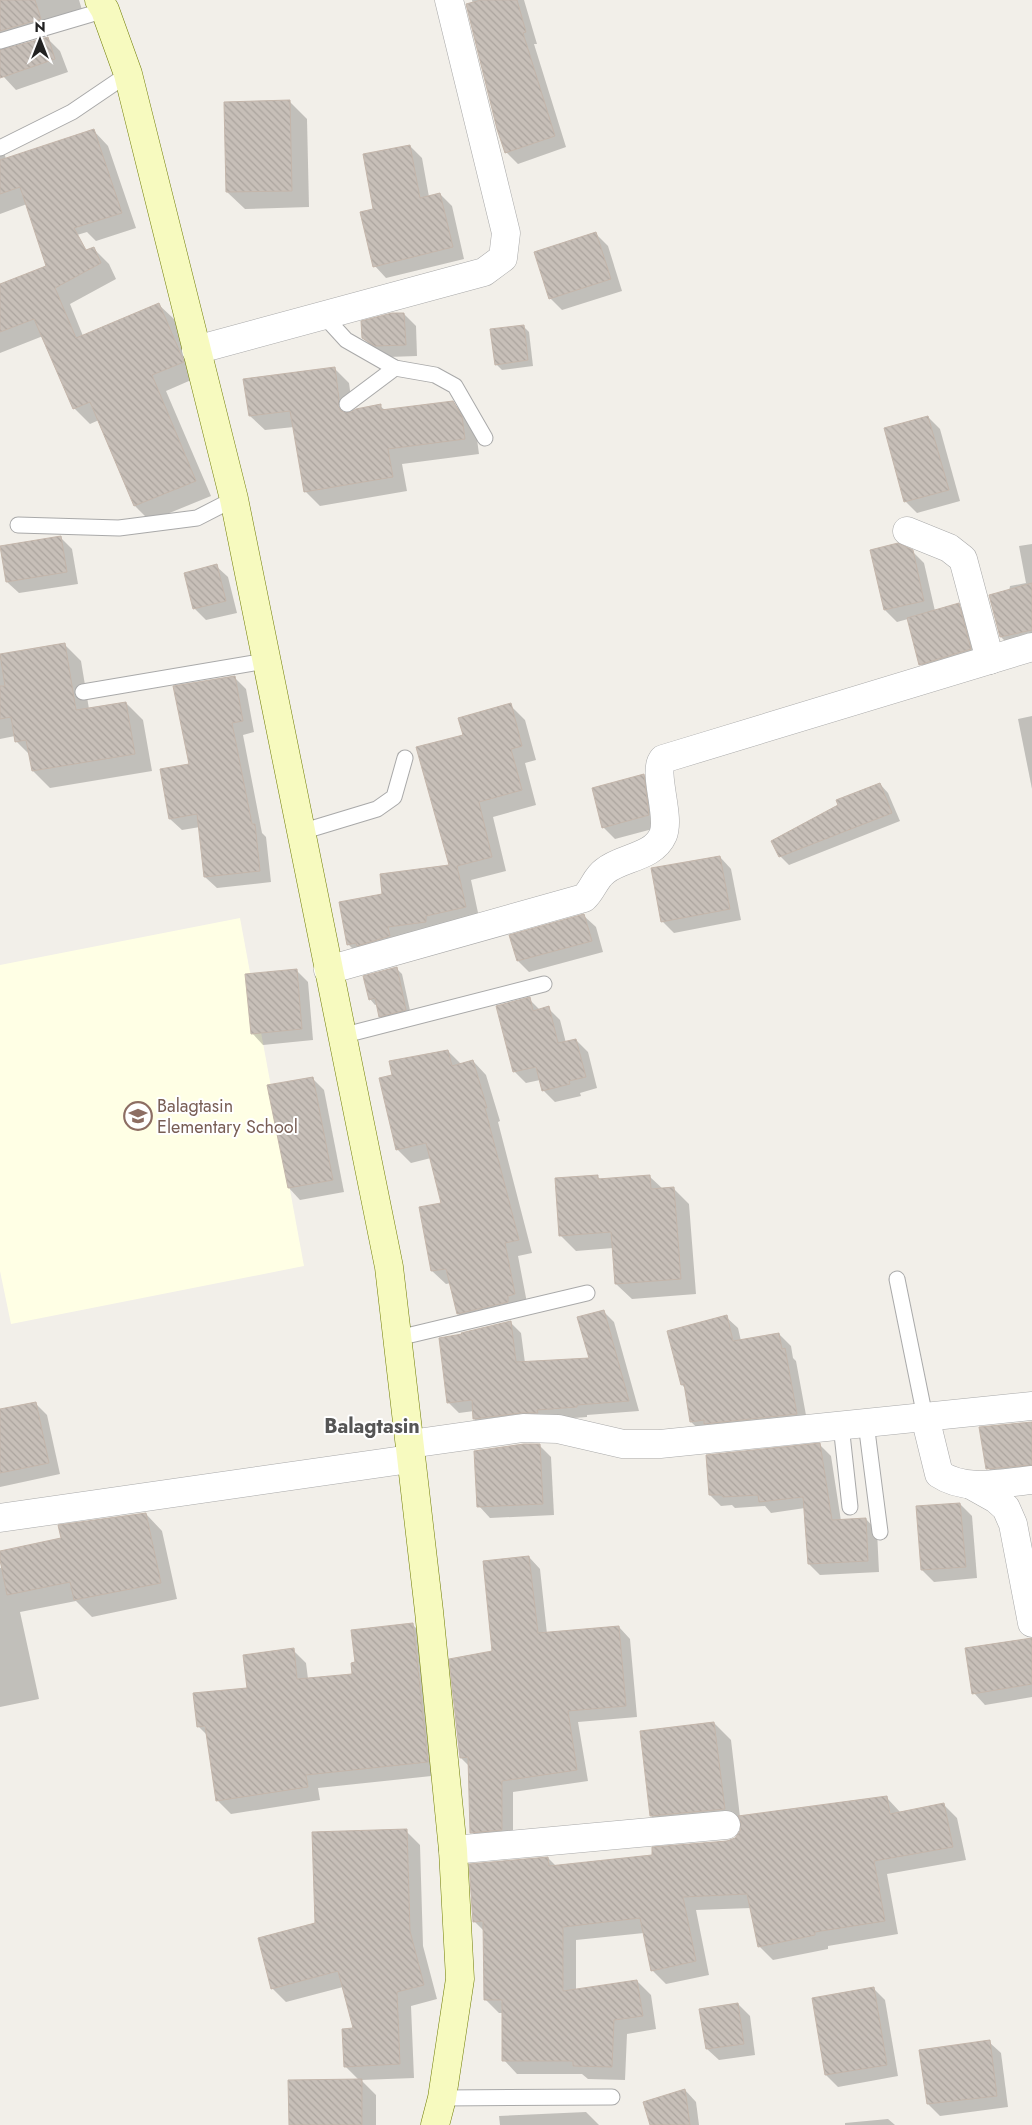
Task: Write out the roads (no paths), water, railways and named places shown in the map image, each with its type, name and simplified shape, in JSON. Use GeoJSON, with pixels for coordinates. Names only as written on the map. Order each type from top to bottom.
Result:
{"type":"FeatureCollection","features":[{"type":"Feature","properties":{"kind":"street"},"geometry":{"type":"LineString","coordinates":[[196,350],[484,272],[503,258],[506,233],[449,0]]}},
{"type":"Feature","properties":{"kind":"street"},"geometry":{"type":"LineString","coordinates":[[102,5],[128,74],[234,499],[389,1267],[429,1611],[453,1850],[460,1979],[442,2098],[435,2125]]}},
{"type":"Feature","properties":{"kind":"street"},"geometry":{"type":"LineString","coordinates":[[907,531],[950,548],[962,559],[990,660]]}},
{"type":"Feature","properties":{"kind":"street"},"geometry":{"type":"LineString","coordinates":[[328,970],[584,898],[591,892],[605,870],[642,854],[656,844],[663,834],[665,817],[660,767],[663,759],[1032,647]]}},
{"type":"Feature","properties":{"kind":"street"},"geometry":{"type":"LineString","coordinates":[[0,1518],[410,1451],[523,1428],[558,1429],[623,1444],[660,1444],[1032,1406]]}},
{"type":"Feature","properties":{"kind":"street"},"geometry":{"type":"LineString","coordinates":[[925,1417],[939,1474],[951,1482],[971,1485],[1032,1480]]}},
{"type":"Feature","properties":{"kind":"street"},"geometry":{"type":"LineString","coordinates":[[971,1485],[996,1499],[1006,1508],[1013,1524],[1032,1623]]}},
{"type":"Feature","properties":{"kind":"street"},"geometry":{"type":"LineString","coordinates":[[453,1850],[726,1826]]}},
{"type":"Feature","properties":{"kind":"lane"},"geometry":{"type":"LineString","coordinates":[[0,42],[102,5]]}},
{"type":"Feature","properties":{"kind":"lane"},"geometry":{"type":"LineString","coordinates":[[0,148],[72,112],[128,74]]}},
{"type":"Feature","properties":{"kind":"lane"},"geometry":{"type":"LineString","coordinates":[[324,316],[346,340],[395,368],[436,375],[454,386],[485,438]]}},
{"type":"Feature","properties":{"kind":"lane"},"geometry":{"type":"LineString","coordinates":[[347,404],[395,368]]}},
{"type":"Feature","properties":{"kind":"lane"},"geometry":{"type":"LineString","coordinates":[[18,525],[129,526],[197,518],[234,499]]}},
{"type":"Feature","properties":{"kind":"lane"},"geometry":{"type":"LineString","coordinates":[[83,692],[266,661]]}},
{"type":"Feature","properties":{"kind":"lane"},"geometry":{"type":"LineString","coordinates":[[301,832],[377,809],[394,797],[405,758]]}},
{"type":"Feature","properties":{"kind":"lane"},"geometry":{"type":"LineString","coordinates":[[341,1036],[544,984]]}},
{"type":"Feature","properties":{"kind":"lane"},"geometry":{"type":"LineString","coordinates":[[897,1279],[925,1417]]}},
{"type":"Feature","properties":{"kind":"lane"},"geometry":{"type":"LineString","coordinates":[[398,1338],[587,1293]]}},
{"type":"Feature","properties":{"kind":"lane"},"geometry":{"type":"LineString","coordinates":[[850,1507],[854,1424]]}},
{"type":"Feature","properties":{"kind":"lane"},"geometry":{"type":"LineString","coordinates":[[854,1424],[880,1532]]}},
{"type":"Feature","properties":{"kind":"lane"},"geometry":{"type":"LineString","coordinates":[[442,2098],[612,2097]]}},
{"type":"Feature","properties":{"kind":"place","name":"Balagtasin Elementary School"},"geometry":{"type":"Point","coordinates":[138,1116]}},
{"type":"Feature","properties":{"kind":"district","name":"Balagtasin"},"geometry":{"type":"Point","coordinates":[372,1426]}}]}
